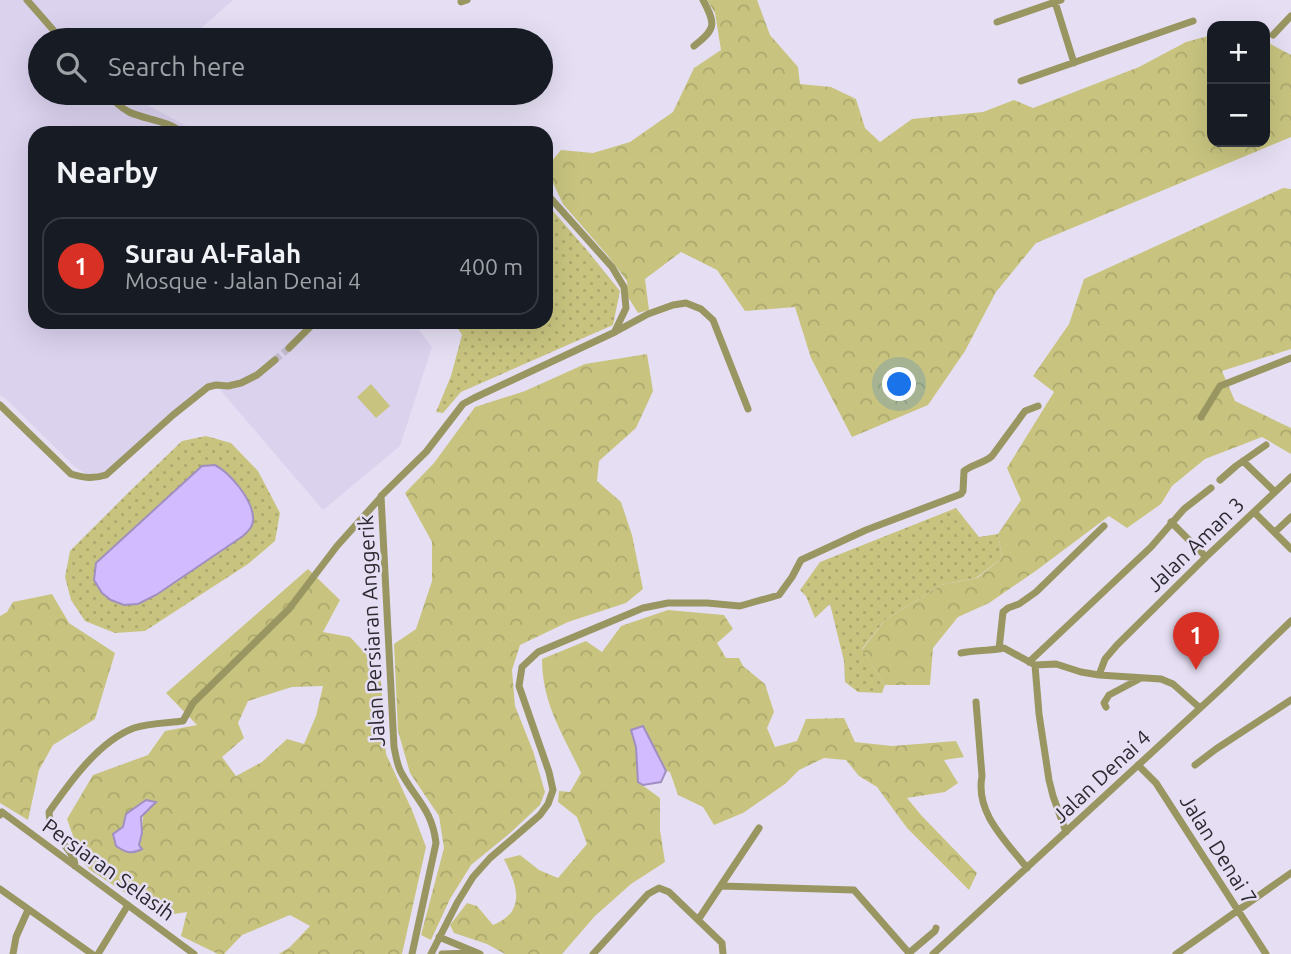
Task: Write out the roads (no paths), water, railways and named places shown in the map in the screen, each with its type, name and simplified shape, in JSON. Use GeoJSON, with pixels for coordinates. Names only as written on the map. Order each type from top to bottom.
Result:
{"type":"FeatureCollection","features":[{"type":"Feature","properties":{"kind":"street"},"geometry":{"type":"LineString","coordinates":[[27,0],[52,28]]}},
{"type":"Feature","properties":{"kind":"street"},"geometry":{"type":"LineString","coordinates":[[694,46],[712,30],[713,25],[703,0]]}},
{"type":"Feature","properties":{"kind":"street"},"geometry":{"type":"LineString","coordinates":[[997,22],[1058,1],[1073,63]]}},
{"type":"Feature","properties":{"kind":"street"},"geometry":{"type":"LineString","coordinates":[[1273,35],[1291,16]]}},
{"type":"Feature","properties":{"kind":"street"},"geometry":{"type":"LineString","coordinates":[[1021,81],[1194,21]]}},
{"type":"Feature","properties":{"kind":"street"},"geometry":{"type":"LineString","coordinates":[[120,105],[126,111],[171,126]]}},
{"type":"Feature","properties":{"kind":"street"},"geometry":{"type":"LineString","coordinates":[[553,201],[612,267],[624,287],[626,308],[615,332]]}},
{"type":"Feature","properties":{"kind":"street","name":"Jalan Persiaran Anggerik"},"geometry":{"type":"LineString","coordinates":[[412,954],[436,843],[434,827],[400,771],[394,747],[381,496],[426,452],[463,404],[673,304],[686,303],[701,309],[713,320],[748,409]]}},
{"type":"Feature","properties":{"kind":"street"},"geometry":{"type":"LineString","coordinates":[[289,348],[308,329]]}},
{"type":"Feature","properties":{"kind":"street"},"geometry":{"type":"LineString","coordinates":[[1201,417],[1220,386],[1291,358]]}},
{"type":"Feature","properties":{"kind":"street"},"geometry":{"type":"LineString","coordinates":[[0,405],[71,474],[94,479],[106,475],[208,387],[241,383],[257,375],[275,360]]}},
{"type":"Feature","properties":{"kind":"street"},"geometry":{"type":"LineString","coordinates":[[431,954],[473,877],[490,858],[540,816],[553,790],[550,772],[519,686],[522,667],[538,652],[643,608],[668,603],[740,606],[779,595],[801,560],[866,530],[961,494],[964,491],[964,471],[992,456],[1025,411],[1038,406]]}},
{"type":"Feature","properties":{"kind":"street"},"geometry":{"type":"LineString","coordinates":[[1220,480],[1266,445]]}},
{"type":"Feature","properties":{"kind":"street"},"geometry":{"type":"LineString","coordinates":[[1243,461],[1274,491]]}},
{"type":"Feature","properties":{"kind":"street","name":"Jalan Aman 3"},"geometry":{"type":"LineString","coordinates":[[1099,675],[1107,657],[1125,637],[1206,556],[1291,477]]}},
{"type":"Feature","properties":{"kind":"street"},"geometry":{"type":"LineString","coordinates":[[1032,663],[1084,608],[1151,547],[1171,522],[1211,488]]}},
{"type":"Feature","properties":{"kind":"street"},"geometry":{"type":"LineString","coordinates":[[75,866],[75,858],[55,834],[49,818],[49,812],[70,782],[114,739],[134,728],[183,721],[193,704],[289,609],[337,546],[381,496]]}},
{"type":"Feature","properties":{"kind":"street"},"geometry":{"type":"LineString","coordinates":[[1254,512],[1291,549]]}},
{"type":"Feature","properties":{"kind":"street"},"geometry":{"type":"LineString","coordinates":[[1275,532],[1291,517]]}},
{"type":"Feature","properties":{"kind":"street"},"geometry":{"type":"LineString","coordinates":[[1171,522],[1206,556]]}},
{"type":"Feature","properties":{"kind":"street"},"geometry":{"type":"LineString","coordinates":[[999,649],[1003,611],[1036,592],[1104,526]]}},
{"type":"Feature","properties":{"kind":"street","name":"Jalan Denai 4"},"geometry":{"type":"LineString","coordinates":[[933,954],[1291,621]]}},
{"type":"Feature","properties":{"kind":"street"},"geometry":{"type":"LineString","coordinates":[[961,653],[981,649],[1008,649],[1032,663],[1056,664],[1099,675],[1160,679],[1173,684],[1200,708]]}},
{"type":"Feature","properties":{"kind":"street"},"geometry":{"type":"LineString","coordinates":[[1032,663],[1049,780],[1066,832]]}},
{"type":"Feature","properties":{"kind":"street"},"geometry":{"type":"LineString","coordinates":[[1106,707],[1104,704],[1109,695],[1142,678]]}},
{"type":"Feature","properties":{"kind":"street"},"geometry":{"type":"LineString","coordinates":[[1195,765],[1291,700]]}},
{"type":"Feature","properties":{"kind":"street"},"geometry":{"type":"LineString","coordinates":[[976,702],[982,776],[981,797],[992,823],[1027,868]]}},
{"type":"Feature","properties":{"kind":"street","name":"Jalan Denai 7"},"geometry":{"type":"LineString","coordinates":[[1138,765],[1156,783],[1266,954]]}},
{"type":"Feature","properties":{"kind":"street","name":"Persiaran Selasih"},"geometry":{"type":"LineString","coordinates":[[1,814],[194,954]]}},
{"type":"Feature","properties":{"kind":"street"},"geometry":{"type":"LineString","coordinates":[[698,920],[759,828]]}},
{"type":"Feature","properties":{"kind":"street"},"geometry":{"type":"LineString","coordinates":[[1175,954],[1291,873]]}},
{"type":"Feature","properties":{"kind":"street"},"geometry":{"type":"LineString","coordinates":[[721,886],[854,890],[909,953],[936,928]]}},
{"type":"Feature","properties":{"kind":"street"},"geometry":{"type":"LineString","coordinates":[[0,889],[95,954],[128,905]]}},
{"type":"Feature","properties":{"kind":"street"},"geometry":{"type":"LineString","coordinates":[[593,954],[648,894],[656,889],[666,890],[722,943],[723,954]]}},
{"type":"Feature","properties":{"kind":"street"},"geometry":{"type":"LineString","coordinates":[[13,954],[16,937],[28,910]]}},
{"type":"Feature","properties":{"kind":"street"},"geometry":{"type":"LineString","coordinates":[[439,937],[479,954]]}},
{"type":"Feature","properties":{"kind":"street"},"geometry":{"type":"LineString","coordinates":[[442,954],[479,954]]}},
{"type":"Feature","properties":{"kind":"tunnel"},"geometry":{"type":"LineString","coordinates":[[275,360],[289,348]]}},
{"type":"Feature","properties":{"kind":"place","name":"Surau Al-Falah"},"geometry":{"type":"Point","coordinates":[1196,670]}}]}
